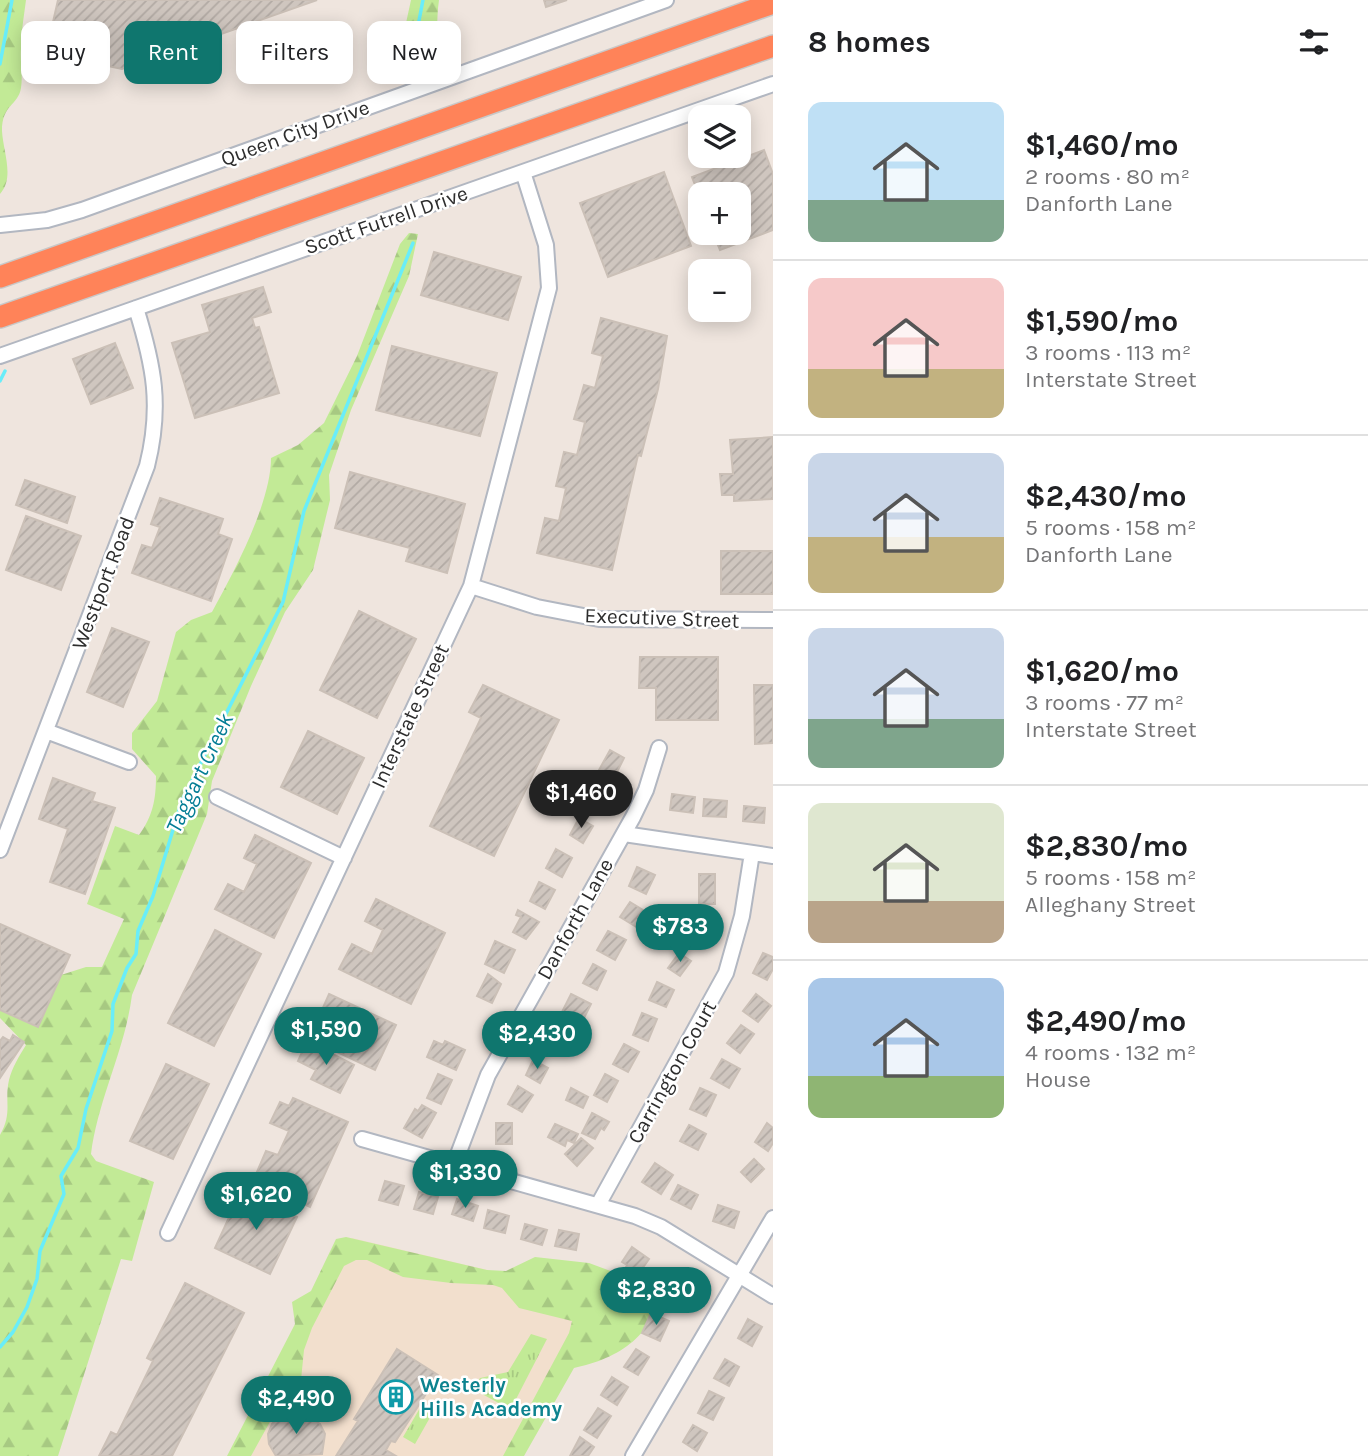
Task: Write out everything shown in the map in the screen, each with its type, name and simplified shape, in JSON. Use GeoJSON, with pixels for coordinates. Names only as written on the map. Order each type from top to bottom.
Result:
{"type":"FeatureCollection","features":[{"type":"Feature","properties":{"kind":"highway"},"geometry":{"type":"LineString","coordinates":[[0,278],[773,3]]}},
{"type":"Feature","properties":{"kind":"highway"},"geometry":{"type":"LineString","coordinates":[[0,317],[773,46]]}},
{"type":"Feature","properties":{"kind":"street","name":"Queen City Drive"},"geometry":{"type":"LineString","coordinates":[[0,225],[47,220],[82,210],[666,0]]}},
{"type":"Feature","properties":{"kind":"street","name":"Scott Futrell Drive"},"geometry":{"type":"LineString","coordinates":[[0,356],[773,84]]}},
{"type":"Feature","properties":{"kind":"street","name":"Interstate Street"},"geometry":{"type":"LineString","coordinates":[[168,1233],[471,586],[548,288],[546,245],[523,172]]}},
{"type":"Feature","properties":{"kind":"street","name":"Westport Road"},"geometry":{"type":"LineString","coordinates":[[0,850],[147,466],[153,443],[155,379],[136,308]]}},
{"type":"Feature","properties":{"kind":"street","name":"Executive Street"},"geometry":{"type":"LineString","coordinates":[[471,586],[537,607],[599,619],[773,620]]}},
{"type":"Feature","properties":{"kind":"street"},"geometry":{"type":"LineString","coordinates":[[46,731],[129,762]]}},
{"type":"Feature","properties":{"kind":"street","name":"Danforth Lane"},"geometry":{"type":"LineString","coordinates":[[454,1166],[488,1075],[624,834],[646,790],[659,748]]}},
{"type":"Feature","properties":{"kind":"street"},"geometry":{"type":"LineString","coordinates":[[217,797],[344,858]]}},
{"type":"Feature","properties":{"kind":"street"},"geometry":{"type":"LineString","coordinates":[[624,834],[773,856]]}},
{"type":"Feature","properties":{"kind":"street","name":"Carrington Court"},"geometry":{"type":"LineString","coordinates":[[598,1205],[726,973],[742,916],[752,853]]}},
{"type":"Feature","properties":{"kind":"street"},"geometry":{"type":"LineString","coordinates":[[362,1139],[598,1205],[661,1227],[773,1296]]}},
{"type":"Feature","properties":{"kind":"street"},"geometry":{"type":"LineString","coordinates":[[633,1456],[773,1218]]}},
{"type":"Feature","properties":{"kind":"shaded area"},"geometry":{"type":"Polygon","coordinates":[[[352,1238],[610,1299],[520,1456],[228,1456],[352,1238]]]}},
{"type":"Feature","properties":{"kind":"green space"},"geometry":{"type":"Polygon","coordinates":[[[0,0],[26,0],[24,21],[21,21],[21,88],[3,122],[7,180],[0,194],[0,0]]]}},
{"type":"Feature","properties":{"kind":"green space"},"geometry":{"type":"Polygon","coordinates":[[[411,0],[439,0],[438,21],[406,21],[411,0]]]}},
{"type":"Feature","properties":{"kind":"green space"},"geometry":{"type":"Polygon","coordinates":[[[409,233],[418,234],[409,276],[351,410],[329,475],[330,500],[313,570],[285,612],[212,781],[207,814],[132,995],[124,1035],[99,1114],[91,1154],[96,1161],[154,1182],[132,1261],[121,1259],[58,1456],[0,1456],[0,1135],[6,1120],[9,1080],[26,1045],[0,1018],[0,1010],[38,1026],[61,975],[86,967],[102,967],[124,919],[87,904],[115,826],[139,835],[151,814],[155,792],[156,776],[132,749],[132,733],[157,701],[176,632],[191,620],[212,612],[230,577],[258,516],[265,495],[271,458],[298,445],[324,423],[357,356],[400,244],[409,233]]]}},
{"type":"Feature","properties":{"kind":"green space"},"geometry":{"type":"Polygon","coordinates":[[[346,1237],[487,1270],[506,1271],[535,1257],[589,1263],[624,1276],[659,1284],[657,1302],[644,1330],[633,1341],[606,1358],[574,1368],[524,1456],[503,1456],[569,1333],[572,1321],[519,1308],[502,1288],[493,1285],[403,1277],[367,1260],[356,1260],[344,1266],[312,1328],[304,1350],[300,1390],[271,1420],[251,1456],[227,1456],[295,1324],[292,1302],[311,1291],[336,1239],[346,1237]]]}},
{"type":"Feature","properties":{"kind":"green space"},"geometry":{"type":"Polygon","coordinates":[[[531,1334],[547,1339],[514,1403],[504,1406],[473,1389],[480,1378],[508,1372],[531,1334]]]}},
{"type":"Feature","properties":{"kind":"green space"},"geometry":{"type":"Polygon","coordinates":[[[420,1408],[432,1414],[415,1444],[403,1437],[420,1408]]]}},
{"type":"Feature","properties":{"kind":"building"},"geometry":{"type":"Polygon","coordinates":[[[58,0],[317,0],[258,21],[236,21],[236,29],[222,34],[222,21],[124,21],[122,69],[110,66],[110,21],[53,21],[58,0]]]}},
{"type":"Feature","properties":{"kind":"building"},"geometry":{"type":"Polygon","coordinates":[[[544,0],[567,0],[546,7],[544,0]]]}},
{"type":"Feature","properties":{"kind":"building"},"geometry":{"type":"Polygon","coordinates":[[[764,150],[773,174],[773,230],[751,238],[751,182],[694,182],[692,177],[716,168],[751,168],[751,155],[764,150]]]}},
{"type":"Feature","properties":{"kind":"building"},"geometry":{"type":"Polygon","coordinates":[[[664,172],[688,238],[688,245],[691,246],[608,277],[580,203],[664,172]]]}},
{"type":"Feature","properties":{"kind":"building"},"geometry":{"type":"Polygon","coordinates":[[[718,245],[733,245],[720,250],[718,245]]]}},
{"type":"Feature","properties":{"kind":"building"},"geometry":{"type":"Polygon","coordinates":[[[434,252],[521,277],[508,320],[421,295],[434,252]]]}},
{"type":"Feature","properties":{"kind":"building"},"geometry":{"type":"Polygon","coordinates":[[[263,287],[271,312],[252,318],[255,328],[259,327],[279,393],[195,418],[172,343],[210,332],[202,305],[263,287]]]}},
{"type":"Feature","properties":{"kind":"building"},"geometry":{"type":"Polygon","coordinates":[[[601,318],[667,336],[658,389],[641,456],[638,455],[612,570],[537,553],[545,518],[559,521],[566,488],[556,486],[564,452],[577,455],[585,422],[574,419],[584,385],[595,388],[603,356],[592,353],[601,318]]]}},
{"type":"Feature","properties":{"kind":"building"},"geometry":{"type":"Polygon","coordinates":[[[115,343],[133,388],[91,404],[73,359],[115,343]]]}},
{"type":"Feature","properties":{"kind":"building"},"geometry":{"type":"Polygon","coordinates":[[[392,346],[497,373],[480,436],[376,410],[392,346]]]}},
{"type":"Feature","properties":{"kind":"building"},"geometry":{"type":"Polygon","coordinates":[[[773,437],[773,499],[734,501],[734,495],[722,495],[720,474],[733,474],[730,440],[773,437]]]}},
{"type":"Feature","properties":{"kind":"building"},"geometry":{"type":"Polygon","coordinates":[[[350,472],[465,504],[447,573],[406,561],[410,548],[335,528],[350,472]]]}},
{"type":"Feature","properties":{"kind":"building"},"geometry":{"type":"Polygon","coordinates":[[[25,480],[75,497],[67,523],[16,505],[25,480]]]}},
{"type":"Feature","properties":{"kind":"building"},"geometry":{"type":"Polygon","coordinates":[[[160,498],[223,519],[218,534],[232,539],[211,601],[132,573],[142,545],[152,548],[160,527],[151,524],[160,498]]]}},
{"type":"Feature","properties":{"kind":"building"},"geometry":{"type":"Polygon","coordinates":[[[26,516],[81,536],[61,590],[6,570],[26,516]]]}},
{"type":"Feature","properties":{"kind":"building"},"geometry":{"type":"Polygon","coordinates":[[[721,551],[773,551],[773,594],[721,594],[721,551]]]}},
{"type":"Feature","properties":{"kind":"building"},"geometry":{"type":"Polygon","coordinates":[[[359,611],[416,639],[377,718],[320,690],[359,611]]]}},
{"type":"Feature","properties":{"kind":"building"},"geometry":{"type":"Polygon","coordinates":[[[112,628],[149,642],[123,707],[87,692],[112,628]]]}},
{"type":"Feature","properties":{"kind":"building"},"geometry":{"type":"Polygon","coordinates":[[[640,657],[718,657],[718,720],[656,720],[656,688],[639,688],[640,657]]]}},
{"type":"Feature","properties":{"kind":"building"},"geometry":{"type":"Polygon","coordinates":[[[483,685],[559,720],[494,856],[430,826],[481,718],[469,712],[483,685]]]}},
{"type":"Feature","properties":{"kind":"building"},"geometry":{"type":"Polygon","coordinates":[[[754,685],[773,685],[773,743],[755,744],[754,685]]]}},
{"type":"Feature","properties":{"kind":"building"},"geometry":{"type":"Polygon","coordinates":[[[308,731],[364,758],[337,814],[281,787],[308,731]]]}},
{"type":"Feature","properties":{"kind":"building"},"geometry":{"type":"Polygon","coordinates":[[[610,750],[624,758],[614,778],[599,770],[610,750]]]}},
{"type":"Feature","properties":{"kind":"building"},"geometry":{"type":"Polygon","coordinates":[[[53,778],[95,793],[92,801],[115,808],[85,894],[50,882],[68,829],[39,819],[53,778]]]}},
{"type":"Feature","properties":{"kind":"building"},"geometry":{"type":"Polygon","coordinates":[[[595,779],[610,787],[599,807],[584,799],[595,779]]]}},
{"type":"Feature","properties":{"kind":"building"},"geometry":{"type":"Polygon","coordinates":[[[672,794],[695,797],[693,813],[670,810],[672,794]]]}},
{"type":"Feature","properties":{"kind":"building"},"geometry":{"type":"Polygon","coordinates":[[[704,799],[727,801],[726,817],[703,816],[704,799]]]}},
{"type":"Feature","properties":{"kind":"building"},"geometry":{"type":"Polygon","coordinates":[[[744,806],[765,808],[764,823],[743,821],[744,806]]]}},
{"type":"Feature","properties":{"kind":"building"},"geometry":{"type":"Polygon","coordinates":[[[579,818],[593,826],[583,843],[570,835],[579,818]]]}},
{"type":"Feature","properties":{"kind":"building"},"geometry":{"type":"Polygon","coordinates":[[[255,835],[311,863],[274,938],[215,909],[228,884],[244,892],[257,864],[244,858],[255,835]]]}},
{"type":"Feature","properties":{"kind":"building"},"geometry":{"type":"Polygon","coordinates":[[[556,849],[572,858],[562,877],[546,868],[556,849]]]}},
{"type":"Feature","properties":{"kind":"building"},"geometry":{"type":"Polygon","coordinates":[[[637,867],[655,875],[646,894],[629,886],[637,867]]]}},
{"type":"Feature","properties":{"kind":"building"},"geometry":{"type":"Polygon","coordinates":[[[699,874],[715,874],[715,904],[699,904],[699,874]]]}},
{"type":"Feature","properties":{"kind":"building"},"geometry":{"type":"Polygon","coordinates":[[[539,882],[555,890],[545,909],[530,901],[539,882]]]}},
{"type":"Feature","properties":{"kind":"building"},"geometry":{"type":"Polygon","coordinates":[[[376,899],[445,933],[411,1004],[339,969],[352,944],[372,954],[383,930],[365,921],[376,899]]]}},
{"type":"Feature","properties":{"kind":"building"},"geometry":{"type":"Polygon","coordinates":[[[630,902],[648,913],[638,928],[620,917],[630,902]]]}},
{"type":"Feature","properties":{"kind":"building"},"geometry":{"type":"Polygon","coordinates":[[[518,910],[539,922],[526,939],[513,932],[521,917],[516,915],[518,910]]]}},
{"type":"Feature","properties":{"kind":"building"},"geometry":{"type":"Polygon","coordinates":[[[692,914],[708,920],[700,942],[683,937],[692,914]]]}},
{"type":"Feature","properties":{"kind":"building"},"geometry":{"type":"Polygon","coordinates":[[[0,924],[70,955],[38,1027],[0,1010],[0,924]]]}},
{"type":"Feature","properties":{"kind":"building"},"geometry":{"type":"Polygon","coordinates":[[[215,930],[261,954],[214,1046],[168,1023],[215,930]]]}},
{"type":"Feature","properties":{"kind":"building"},"geometry":{"type":"Polygon","coordinates":[[[608,931],[626,940],[615,960],[597,950],[608,931]]]}},
{"type":"Feature","properties":{"kind":"building"},"geometry":{"type":"Polygon","coordinates":[[[495,941],[515,950],[504,973],[485,964],[495,941]]]}},
{"type":"Feature","properties":{"kind":"building"},"geometry":{"type":"Polygon","coordinates":[[[679,953],[691,961],[680,976],[668,968],[679,953]]]}},
{"type":"Feature","properties":{"kind":"building"},"geometry":{"type":"Polygon","coordinates":[[[763,953],[773,957],[773,969],[767,980],[753,973],[763,953]]]}},
{"type":"Feature","properties":{"kind":"building"},"geometry":{"type":"Polygon","coordinates":[[[593,964],[606,971],[597,990],[583,983],[593,964]]]}},
{"type":"Feature","properties":{"kind":"building"},"geometry":{"type":"Polygon","coordinates":[[[488,974],[501,984],[492,1003],[477,996],[488,974]]]}},
{"type":"Feature","properties":{"kind":"building"},"geometry":{"type":"Polygon","coordinates":[[[657,982],[674,990],[666,1007],[649,1000],[657,982]]]}},
{"type":"Feature","properties":{"kind":"building"},"geometry":{"type":"Polygon","coordinates":[[[329,994],[396,1025],[375,1070],[316,1042],[325,1023],[318,1019],[329,994]]]}},
{"type":"Feature","properties":{"kind":"building"},"geometry":{"type":"Polygon","coordinates":[[[571,994],[591,1004],[582,1022],[562,1012],[571,994]]]}},
{"type":"Feature","properties":{"kind":"building"},"geometry":{"type":"Polygon","coordinates":[[[756,994],[771,1006],[758,1022],[743,1011],[756,994]]]}},
{"type":"Feature","properties":{"kind":"building"},"geometry":{"type":"Polygon","coordinates":[[[642,1013],[657,1019],[648,1041],[633,1035],[642,1013]]]}},
{"type":"Feature","properties":{"kind":"building"},"geometry":{"type":"Polygon","coordinates":[[[551,1023],[572,1036],[561,1053],[540,1040],[551,1023]]]}},
{"type":"Feature","properties":{"kind":"building"},"geometry":{"type":"Polygon","coordinates":[[[741,1025],[754,1034],[740,1053],[727,1043],[741,1025]]]}},
{"type":"Feature","properties":{"kind":"building"},"geometry":{"type":"Polygon","coordinates":[[[13,1035],[24,1042],[0,1078],[0,1041],[3,1037],[10,1041],[13,1035]]]}},
{"type":"Feature","properties":{"kind":"building"},"geometry":{"type":"Polygon","coordinates":[[[307,1041],[354,1065],[340,1093],[311,1079],[316,1070],[298,1061],[307,1041]]]}},
{"type":"Feature","properties":{"kind":"building"},"geometry":{"type":"Polygon","coordinates":[[[434,1041],[443,1045],[445,1041],[465,1050],[456,1070],[427,1057],[434,1041]]]}},
{"type":"Feature","properties":{"kind":"building"},"geometry":{"type":"Polygon","coordinates":[[[624,1044],[639,1052],[628,1072],[613,1064],[624,1044]]]}},
{"type":"Feature","properties":{"kind":"building"},"geometry":{"type":"Polygon","coordinates":[[[722,1059],[740,1069],[729,1088],[711,1078],[722,1059]]]}},
{"type":"Feature","properties":{"kind":"building"},"geometry":{"type":"Polygon","coordinates":[[[533,1060],[548,1068],[540,1083],[526,1075],[533,1060]]]}},
{"type":"Feature","properties":{"kind":"building"},"geometry":{"type":"Polygon","coordinates":[[[166,1064],[209,1084],[173,1159],[130,1141],[166,1064]]]}},
{"type":"Feature","properties":{"kind":"building"},"geometry":{"type":"Polygon","coordinates":[[[438,1074],[452,1080],[441,1104],[427,1098],[438,1074]]]}},
{"type":"Feature","properties":{"kind":"building"},"geometry":{"type":"Polygon","coordinates":[[[605,1074],[618,1081],[607,1102],[594,1095],[605,1074]]]}},
{"type":"Feature","properties":{"kind":"building"},"geometry":{"type":"Polygon","coordinates":[[[518,1086],[533,1095],[522,1112],[508,1104],[518,1086]]]}},
{"type":"Feature","properties":{"kind":"building"},"geometry":{"type":"Polygon","coordinates":[[[571,1088],[588,1097],[583,1108],[566,1100],[571,1088]]]}},
{"type":"Feature","properties":{"kind":"building"},"geometry":{"type":"Polygon","coordinates":[[[700,1088],[716,1095],[706,1116],[690,1109],[700,1088]]]}},
{"type":"Feature","properties":{"kind":"building"},"geometry":{"type":"Polygon","coordinates":[[[293,1098],[348,1122],[310,1207],[253,1181],[266,1151],[278,1155],[289,1131],[270,1123],[280,1102],[289,1106],[293,1098]]]}},
{"type":"Feature","properties":{"kind":"building"},"geometry":{"type":"Polygon","coordinates":[[[422,1105],[436,1113],[422,1138],[404,1128],[415,1109],[418,1111],[422,1105]]]}},
{"type":"Feature","properties":{"kind":"building"},"geometry":{"type":"Polygon","coordinates":[[[592,1113],[609,1122],[604,1130],[601,1128],[595,1139],[582,1133],[592,1113]]]}},
{"type":"Feature","properties":{"kind":"building"},"geometry":{"type":"Polygon","coordinates":[[[496,1123],[512,1123],[512,1144],[496,1144],[496,1123]]]}},
{"type":"Feature","properties":{"kind":"building"},"geometry":{"type":"Polygon","coordinates":[[[767,1123],[773,1128],[773,1143],[768,1151],[755,1142],[767,1123]]]}},
{"type":"Feature","properties":{"kind":"building"},"geometry":{"type":"Polygon","coordinates":[[[555,1124],[578,1134],[574,1143],[567,1140],[565,1146],[548,1137],[555,1124]]]}},
{"type":"Feature","properties":{"kind":"building"},"geometry":{"type":"Polygon","coordinates":[[[689,1125],[706,1134],[698,1150],[680,1141],[689,1125]]]}},
{"type":"Feature","properties":{"kind":"building"},"geometry":{"type":"Polygon","coordinates":[[[581,1138],[593,1148],[577,1166],[565,1154],[581,1138]]]}},
{"type":"Feature","properties":{"kind":"building"},"geometry":{"type":"Polygon","coordinates":[[[754,1159],[764,1169],[751,1182],[741,1172],[754,1159]]]}},
{"type":"Feature","properties":{"kind":"building"},"geometry":{"type":"Polygon","coordinates":[[[655,1163],[673,1175],[661,1194],[642,1182],[655,1163]]]}},
{"type":"Feature","properties":{"kind":"building"},"geometry":{"type":"Polygon","coordinates":[[[385,1181],[404,1186],[398,1205],[379,1200],[385,1181]]]}},
{"type":"Feature","properties":{"kind":"building"},"geometry":{"type":"Polygon","coordinates":[[[678,1185],[698,1195],[691,1209],[671,1199],[678,1185]]]}},
{"type":"Feature","properties":{"kind":"building"},"geometry":{"type":"Polygon","coordinates":[[[241,1191],[297,1217],[270,1274],[215,1248],[241,1191]]]}},
{"type":"Feature","properties":{"kind":"building"},"geometry":{"type":"Polygon","coordinates":[[[419,1192],[438,1197],[433,1214],[414,1209],[419,1192]]]}},
{"type":"Feature","properties":{"kind":"building"},"geometry":{"type":"Polygon","coordinates":[[[457,1199],[478,1206],[473,1221],[452,1214],[457,1199]]]}},
{"type":"Feature","properties":{"kind":"building"},"geometry":{"type":"Polygon","coordinates":[[[718,1205],[739,1212],[734,1228],[713,1221],[718,1205]]]}},
{"type":"Feature","properties":{"kind":"building"},"geometry":{"type":"Polygon","coordinates":[[[488,1210],[509,1216],[505,1233],[484,1228],[488,1210]]]}},
{"type":"Feature","properties":{"kind":"building"},"geometry":{"type":"Polygon","coordinates":[[[525,1224],[547,1230],[542,1245],[521,1239],[525,1224]]]}},
{"type":"Feature","properties":{"kind":"building"},"geometry":{"type":"Polygon","coordinates":[[[559,1230],[579,1234],[576,1250],[555,1246],[559,1230]]]}},
{"type":"Feature","properties":{"kind":"building"},"geometry":{"type":"Polygon","coordinates":[[[632,1247],[649,1259],[637,1276],[625,1269],[627,1265],[622,1262],[632,1247]]]}},
{"type":"Feature","properties":{"kind":"building"},"geometry":{"type":"Polygon","coordinates":[[[684,1272],[699,1279],[688,1301],[673,1294],[684,1272]]]}},
{"type":"Feature","properties":{"kind":"building"},"geometry":{"type":"Polygon","coordinates":[[[185,1283],[244,1313],[172,1456],[99,1456],[111,1432],[117,1435],[153,1361],[147,1358],[185,1283]]]}},
{"type":"Feature","properties":{"kind":"building"},"geometry":{"type":"Polygon","coordinates":[[[651,1313],[669,1321],[660,1341],[642,1333],[651,1313]]]}},
{"type":"Feature","properties":{"kind":"building"},"geometry":{"type":"Polygon","coordinates":[[[748,1319],[762,1327],[752,1346],[738,1338],[748,1319]]]}},
{"type":"Feature","properties":{"kind":"building","name":"Westerly Hills Academy"},"geometry":{"type":"Polygon","coordinates":[[[397,1349],[438,1375],[395,1442],[391,1441],[386,1450],[396,1456],[336,1456],[358,1421],[354,1419],[397,1349]]]}},
{"type":"Feature","properties":{"kind":"building"},"geometry":{"type":"Polygon","coordinates":[[[636,1349],[649,1357],[638,1375],[624,1367],[636,1349]]]}},
{"type":"Feature","properties":{"kind":"building"},"geometry":{"type":"Polygon","coordinates":[[[725,1359],[739,1367],[729,1386],[714,1378],[725,1359]]]}},
{"type":"Feature","properties":{"kind":"building"},"geometry":{"type":"Polygon","coordinates":[[[612,1377],[628,1387],[617,1405],[601,1395],[612,1377]]]}},
{"type":"Feature","properties":{"kind":"building"},"geometry":{"type":"Polygon","coordinates":[[[709,1391],[724,1398],[713,1420],[698,1413],[709,1391]]]}},
{"type":"Feature","properties":{"kind":"building"},"geometry":{"type":"Polygon","coordinates":[[[598,1408],[611,1416],[597,1438],[584,1430],[598,1408]]]}},
{"type":"Feature","properties":{"kind":"building"},"geometry":{"type":"Polygon","coordinates":[[[300,1411],[320,1424],[325,1434],[322,1454],[276,1456],[269,1444],[268,1434],[272,1424],[279,1416],[300,1411]]]}},
{"type":"Feature","properties":{"kind":"building"},"geometry":{"type":"Polygon","coordinates":[[[693,1425],[707,1433],[697,1451],[683,1442],[693,1425]]]}},
{"type":"Feature","properties":{"kind":"building"},"geometry":{"type":"Polygon","coordinates":[[[580,1437],[594,1447],[588,1456],[570,1456],[580,1437]]]}},
{"type":"Feature","properties":{"kind":"waterway"},"geometry":{"type":"LineString","coordinates":[[0,64],[12,0]]}},
{"type":"Feature","properties":{"kind":"waterway","name":"Taggart Creek"},"geometry":{"type":"LineString","coordinates":[[419,21],[423,0]]}},
{"type":"Feature","properties":{"kind":"waterway","name":"Taggart Creek"},"geometry":{"type":"LineString","coordinates":[[0,1347],[13,1332],[27,1307],[37,1279],[40,1251],[64,1194],[61,1176],[78,1148],[86,1109],[112,1031],[113,1004],[127,968],[136,954],[138,931],[153,896],[182,800],[283,602],[304,511],[413,243]]}},
{"type":"Feature","properties":{"kind":"waterway"},"geometry":{"type":"LineString","coordinates":[[0,381],[5,371]]}},
{"type":"Feature","properties":{"kind":"place","name":"Westerly Hills Academy"},"geometry":{"type":"Point","coordinates":[396,1397]}}]}
